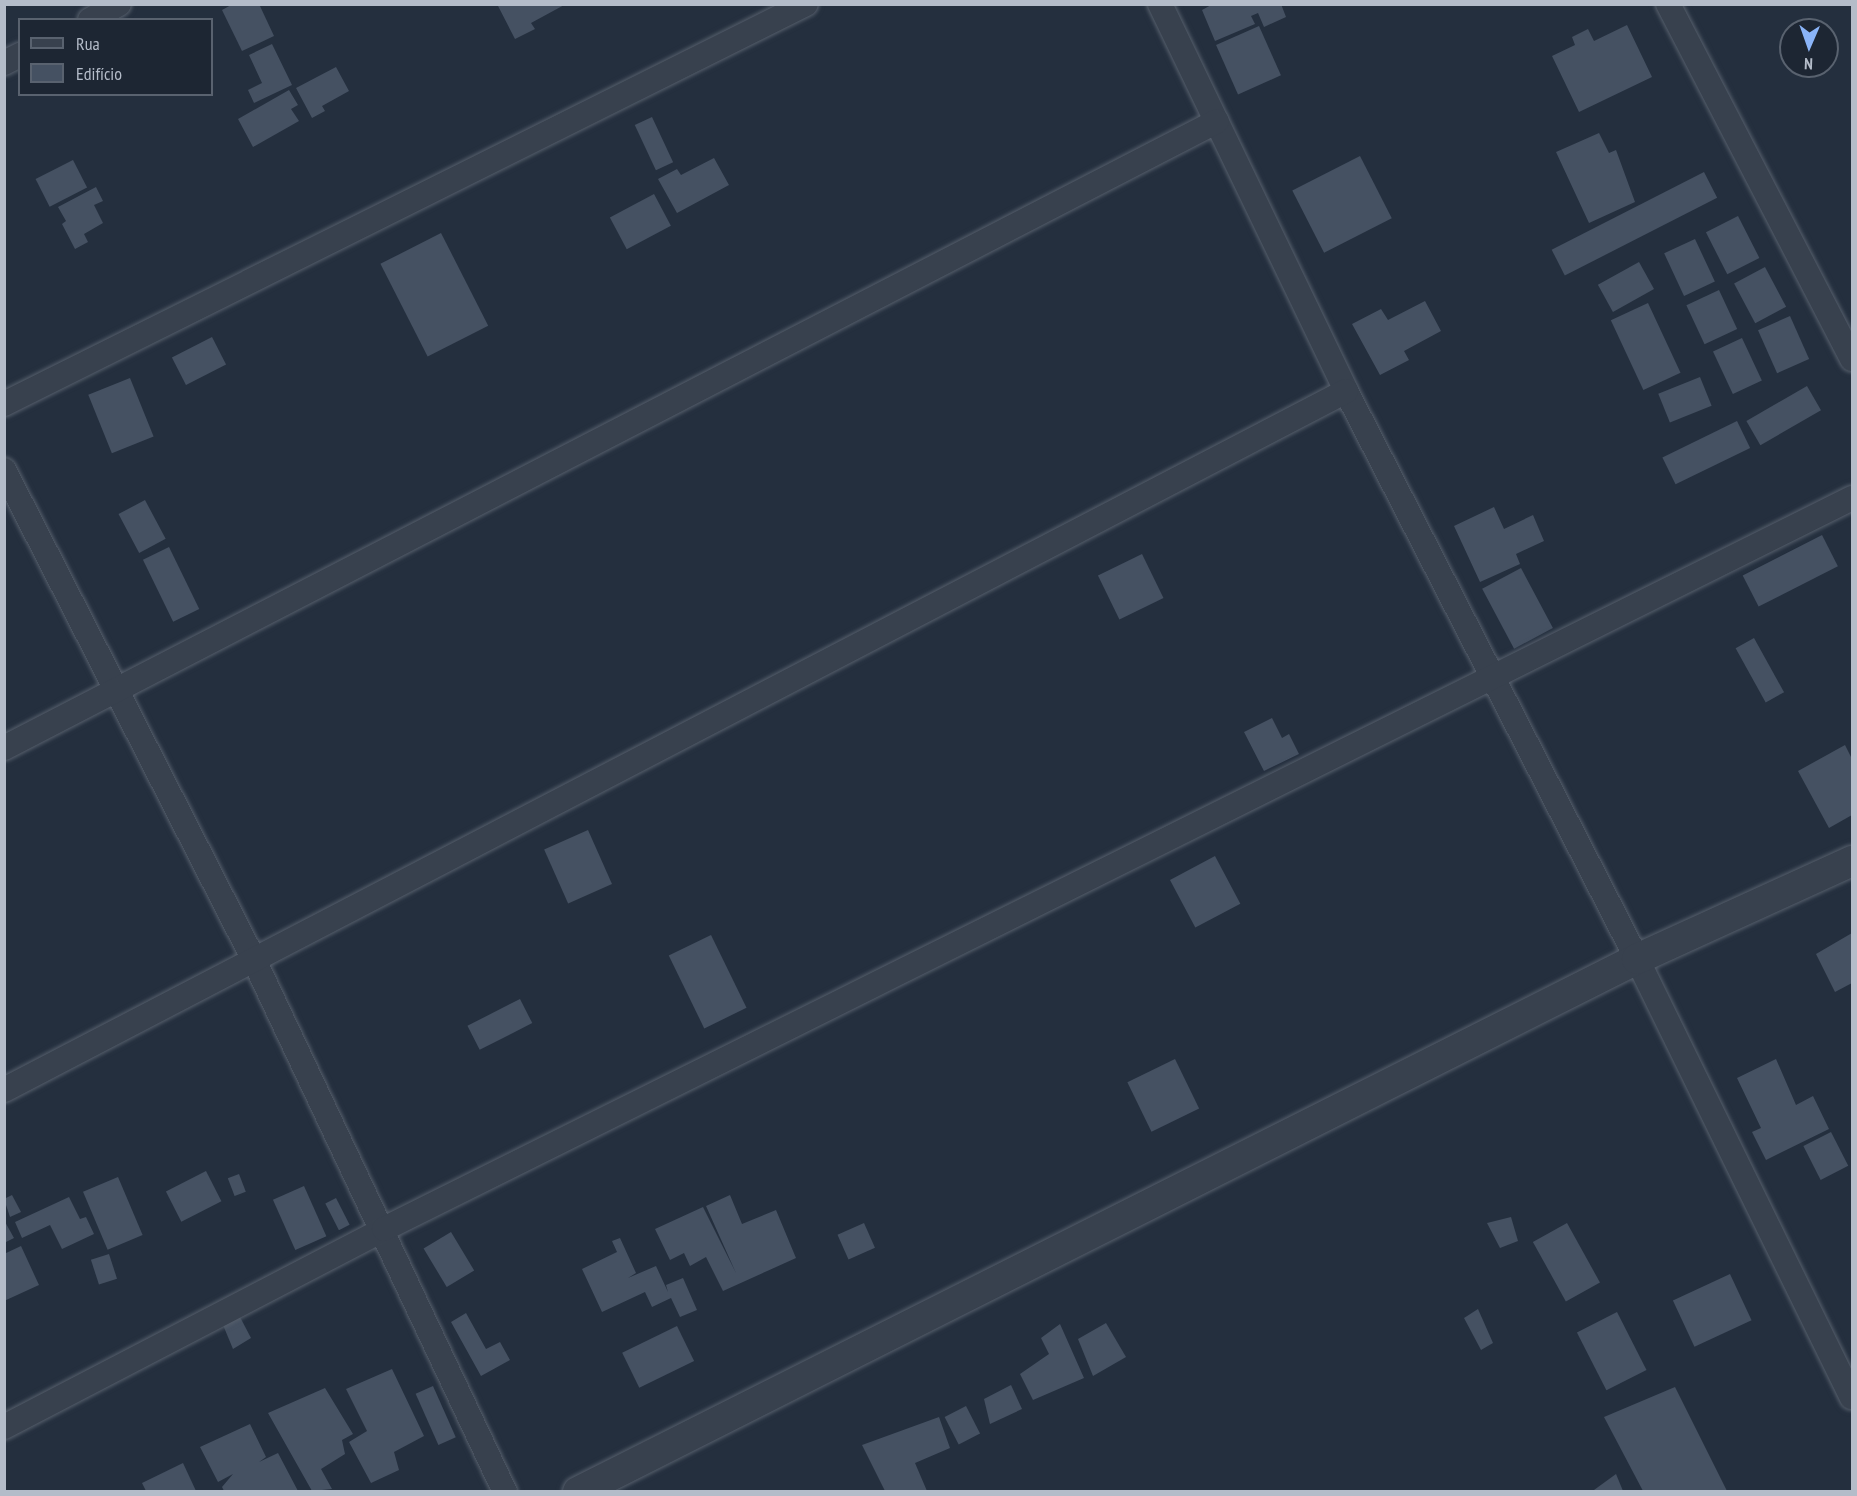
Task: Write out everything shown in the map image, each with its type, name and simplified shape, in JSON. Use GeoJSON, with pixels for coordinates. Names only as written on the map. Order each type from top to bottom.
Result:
{"type":"FeatureCollection","features":[{"type":"Feature","properties":{"kind":"street"},"geometry":{"type":"LineString","coordinates":[[94,18],[119,4]]}},
{"type":"Feature","properties":{"kind":"street"},"geometry":{"type":"LineString","coordinates":[[4,404],[806,4]]}},
{"type":"Feature","properties":{"kind":"street"},"geometry":{"type":"LineString","coordinates":[[1160,4],[1346,391],[1637,959],[1852,1397]]}},
{"type":"Feature","properties":{"kind":"street"},"geometry":{"type":"LineString","coordinates":[[1668,4],[1852,359]]}},
{"type":"Feature","properties":{"kind":"street"},"geometry":{"type":"LineString","coordinates":[[4,63],[18,56]]}},
{"type":"Feature","properties":{"kind":"street"},"geometry":{"type":"LineString","coordinates":[[4,748],[1217,121]]}},
{"type":"Feature","properties":{"kind":"street"},"geometry":{"type":"LineString","coordinates":[[4,1090],[255,962],[1346,391]]}},
{"type":"Feature","properties":{"kind":"street"},"geometry":{"type":"LineString","coordinates":[[4,470],[255,962],[384,1229],[505,1491]]}},
{"type":"Feature","properties":{"kind":"street"},"geometry":{"type":"LineString","coordinates":[[4,1427],[384,1229],[1495,679],[1852,498]]}},
{"type":"Feature","properties":{"kind":"street"},"geometry":{"type":"LineString","coordinates":[[578,1491],[1637,959],[1852,861]]}},
{"type":"Feature","properties":{"kind":"building"},"geometry":{"type":"Polygon","coordinates":[[[233,4],[259,4],[274,36],[242,51],[222,10],[233,4]]]}},
{"type":"Feature","properties":{"kind":"building"},"geometry":{"type":"Polygon","coordinates":[[[497,4],[566,4],[531,23],[535,29],[515,39],[497,4]]]}},
{"type":"Feature","properties":{"kind":"building"},"geometry":{"type":"Polygon","coordinates":[[[1213,4],[1281,4],[1286,17],[1264,27],[1258,13],[1251,16],[1255,24],[1215,41],[1202,10],[1213,4]]]}},
{"type":"Feature","properties":{"kind":"building"},"geometry":{"type":"Polygon","coordinates":[[[1627,25],[1652,77],[1579,112],[1552,56],[1575,45],[1572,37],[1588,29],[1594,41],[1627,25]]]}},
{"type":"Feature","properties":{"kind":"building"},"geometry":{"type":"Polygon","coordinates":[[[1259,26],[1281,75],[1238,94],[1216,45],[1259,26]]]}},
{"type":"Feature","properties":{"kind":"building"},"geometry":{"type":"Polygon","coordinates":[[[272,44],[292,85],[254,103],[248,90],[262,83],[249,55],[272,44]]]}},
{"type":"Feature","properties":{"kind":"building"},"geometry":{"type":"Polygon","coordinates":[[[336,67],[349,91],[322,106],[325,111],[312,118],[296,88],[336,67]]]}},
{"type":"Feature","properties":{"kind":"building"},"geometry":{"type":"Polygon","coordinates":[[[289,90],[298,105],[291,109],[299,121],[253,147],[238,119],[289,90]]]}},
{"type":"Feature","properties":{"kind":"building"},"geometry":{"type":"Polygon","coordinates":[[[652,117],[673,162],[656,170],[635,125],[652,117]]]}},
{"type":"Feature","properties":{"kind":"building"},"geometry":{"type":"Polygon","coordinates":[[[1599,133],[1609,153],[1616,150],[1635,202],[1589,223],[1556,152],[1599,133]]]}},
{"type":"Feature","properties":{"kind":"building"},"geometry":{"type":"Polygon","coordinates":[[[1360,156],[1392,218],[1324,253],[1292,191],[1360,156]]]}},
{"type":"Feature","properties":{"kind":"building"},"geometry":{"type":"Polygon","coordinates":[[[714,158],[729,185],[677,213],[658,179],[677,169],[681,175],[714,158]]]}},
{"type":"Feature","properties":{"kind":"building"},"geometry":{"type":"Polygon","coordinates":[[[73,160],[87,188],[50,207],[36,179],[73,160]]]}},
{"type":"Feature","properties":{"kind":"building"},"geometry":{"type":"Polygon","coordinates":[[[1704,172],[1717,198],[1565,275],[1552,250],[1704,172]]]}},
{"type":"Feature","properties":{"kind":"building"},"geometry":{"type":"Polygon","coordinates":[[[96,187],[103,201],[94,205],[103,223],[84,234],[88,242],[75,249],[62,224],[66,221],[58,207],[96,187]]]}},
{"type":"Feature","properties":{"kind":"building"},"geometry":{"type":"Polygon","coordinates":[[[654,194],[671,226],[627,249],[610,217],[654,194]]]}},
{"type":"Feature","properties":{"kind":"building"},"geometry":{"type":"Polygon","coordinates":[[[1738,216],[1759,258],[1727,274],[1706,232],[1738,216]]]}},
{"type":"Feature","properties":{"kind":"building"},"geometry":{"type":"Polygon","coordinates":[[[441,233],[488,326],[428,357],[380,264],[441,233]]]}},
{"type":"Feature","properties":{"kind":"building"},"geometry":{"type":"Polygon","coordinates":[[[1695,239],[1715,282],[1684,296],[1664,253],[1695,239]]]}},
{"type":"Feature","properties":{"kind":"building"},"geometry":{"type":"Polygon","coordinates":[[[1639,262],[1654,289],[1613,312],[1598,285],[1639,262]]]}},
{"type":"Feature","properties":{"kind":"building"},"geometry":{"type":"Polygon","coordinates":[[[1765,267],[1786,307],[1755,323],[1734,283],[1765,267]]]}},
{"type":"Feature","properties":{"kind":"building"},"geometry":{"type":"Polygon","coordinates":[[[1719,290],[1737,329],[1705,344],[1686,305],[1719,290]]]}},
{"type":"Feature","properties":{"kind":"building"},"geometry":{"type":"Polygon","coordinates":[[[1425,301],[1441,331],[1404,351],[1409,360],[1380,375],[1352,324],[1381,309],[1388,320],[1425,301]]]}},
{"type":"Feature","properties":{"kind":"building"},"geometry":{"type":"Polygon","coordinates":[[[1648,303],[1681,373],[1643,390],[1611,320],[1648,303]]]}},
{"type":"Feature","properties":{"kind":"building"},"geometry":{"type":"Polygon","coordinates":[[[1790,316],[1809,359],[1777,373],[1758,330],[1790,316]]]}},
{"type":"Feature","properties":{"kind":"building"},"geometry":{"type":"Polygon","coordinates":[[[212,337],[226,365],[186,385],[172,357],[212,337]]]}},
{"type":"Feature","properties":{"kind":"building"},"geometry":{"type":"Polygon","coordinates":[[[1742,338],[1762,381],[1733,394],[1713,352],[1742,338]]]}},
{"type":"Feature","properties":{"kind":"building"},"geometry":{"type":"Polygon","coordinates":[[[1700,377],[1712,406],[1670,423],[1658,394],[1700,377]]]}},
{"type":"Feature","properties":{"kind":"building"},"geometry":{"type":"Polygon","coordinates":[[[130,378],[154,436],[112,453],[88,395],[130,378]]]}},
{"type":"Feature","properties":{"kind":"building"},"geometry":{"type":"Polygon","coordinates":[[[1807,386],[1821,410],[1760,445],[1746,421],[1807,386]]]}},
{"type":"Feature","properties":{"kind":"building"},"geometry":{"type":"Polygon","coordinates":[[[1737,421],[1750,448],[1676,484],[1662,457],[1737,421]]]}},
{"type":"Feature","properties":{"kind":"building"},"geometry":{"type":"Polygon","coordinates":[[[145,500],[166,539],[139,553],[119,514],[145,500]]]}},
{"type":"Feature","properties":{"kind":"building"},"geometry":{"type":"Polygon","coordinates":[[[1494,507],[1504,529],[1533,515],[1544,541],[1516,554],[1520,564],[1480,582],[1454,526],[1494,507]]]}},
{"type":"Feature","properties":{"kind":"building"},"geometry":{"type":"Polygon","coordinates":[[[1822,535],[1838,566],[1759,607],[1743,575],[1822,535]]]}},
{"type":"Feature","properties":{"kind":"building"},"geometry":{"type":"Polygon","coordinates":[[[169,547],[199,609],[173,622],[143,560],[169,547]]]}},
{"type":"Feature","properties":{"kind":"building"},"geometry":{"type":"Polygon","coordinates":[[[1142,554],[1163,598],[1119,620],[1098,575],[1142,554]]]}},
{"type":"Feature","properties":{"kind":"building"},"geometry":{"type":"Polygon","coordinates":[[[1521,568],[1553,628],[1514,649],[1482,589],[1521,568]]]}},
{"type":"Feature","properties":{"kind":"building"},"geometry":{"type":"Polygon","coordinates":[[[1754,638],[1784,692],[1766,702],[1736,648],[1754,638]]]}},
{"type":"Feature","properties":{"kind":"building"},"geometry":{"type":"Polygon","coordinates":[[[1272,718],[1282,738],[1289,734],[1299,754],[1264,771],[1244,732],[1272,718]]]}},
{"type":"Feature","properties":{"kind":"building"},"geometry":{"type":"Polygon","coordinates":[[[1845,745],[1852,759],[1852,815],[1829,828],[1798,771],[1845,745]]]}},
{"type":"Feature","properties":{"kind":"building"},"geometry":{"type":"Polygon","coordinates":[[[588,830],[612,884],[568,903],[544,850],[588,830]]]}},
{"type":"Feature","properties":{"kind":"building"},"geometry":{"type":"Polygon","coordinates":[[[1215,856],[1240,904],[1195,928],[1170,880],[1215,856]]]}},
{"type":"Feature","properties":{"kind":"building"},"geometry":{"type":"Polygon","coordinates":[[[1852,933],[1852,983],[1835,992],[1816,954],[1852,933]]]}},
{"type":"Feature","properties":{"kind":"building"},"geometry":{"type":"Polygon","coordinates":[[[711,935],[747,1008],[704,1028],[669,956],[711,935]]]}},
{"type":"Feature","properties":{"kind":"building"},"geometry":{"type":"Polygon","coordinates":[[[520,999],[532,1023],[480,1050],[467,1026],[520,999]]]}},
{"type":"Feature","properties":{"kind":"building"},"geometry":{"type":"Polygon","coordinates":[[[1175,1059],[1199,1108],[1151,1132],[1127,1082],[1175,1059]]]}},
{"type":"Feature","properties":{"kind":"building"},"geometry":{"type":"Polygon","coordinates":[[[1776,1059],[1796,1105],[1813,1096],[1829,1129],[1766,1160],[1752,1132],[1761,1128],[1737,1078],[1776,1059]]]}},
{"type":"Feature","properties":{"kind":"building"},"geometry":{"type":"Polygon","coordinates":[[[1831,1132],[1848,1166],[1821,1180],[1803,1146],[1831,1132]]]}},
{"type":"Feature","properties":{"kind":"building"},"geometry":{"type":"Polygon","coordinates":[[[206,1171],[221,1201],[181,1222],[166,1191],[206,1171]]]}},
{"type":"Feature","properties":{"kind":"building"},"geometry":{"type":"Polygon","coordinates":[[[239,1174],[246,1192],[235,1196],[228,1178],[239,1174]]]}},
{"type":"Feature","properties":{"kind":"building"},"geometry":{"type":"Polygon","coordinates":[[[118,1177],[143,1235],[108,1250],[83,1192],[118,1177]]]}},
{"type":"Feature","properties":{"kind":"building"},"geometry":{"type":"Polygon","coordinates":[[[304,1186],[326,1236],[295,1250],[273,1200],[304,1186]]]}},
{"type":"Feature","properties":{"kind":"building"},"geometry":{"type":"Polygon","coordinates":[[[12,1195],[21,1212],[10,1217],[4,1199],[12,1195]]]}},
{"type":"Feature","properties":{"kind":"building"},"geometry":{"type":"Polygon","coordinates":[[[730,1195],[742,1224],[776,1210],[796,1258],[723,1291],[706,1257],[690,1266],[684,1253],[670,1260],[655,1229],[703,1207],[736,1273],[706,1206],[730,1195]]]}},
{"type":"Feature","properties":{"kind":"building"},"geometry":{"type":"Polygon","coordinates":[[[69,1197],[80,1219],[86,1217],[94,1234],[62,1249],[50,1225],[22,1238],[15,1222],[69,1197]]]}},
{"type":"Feature","properties":{"kind":"building"},"geometry":{"type":"Polygon","coordinates":[[[336,1198],[350,1225],[339,1230],[325,1203],[336,1198]]]}},
{"type":"Feature","properties":{"kind":"building"},"geometry":{"type":"Polygon","coordinates":[[[1511,1217],[1518,1241],[1500,1248],[1487,1223],[1511,1217]]]}},
{"type":"Feature","properties":{"kind":"building"},"geometry":{"type":"Polygon","coordinates":[[[4,1220],[14,1238],[4,1243],[4,1220]]]}},
{"type":"Feature","properties":{"kind":"building"},"geometry":{"type":"Polygon","coordinates":[[[864,1223],[875,1248],[848,1259],[838,1235],[864,1223]]]}},
{"type":"Feature","properties":{"kind":"building"},"geometry":{"type":"Polygon","coordinates":[[[1567,1223],[1600,1282],[1566,1301],[1533,1242],[1567,1223]]]}},
{"type":"Feature","properties":{"kind":"building"},"geometry":{"type":"Polygon","coordinates":[[[451,1232],[474,1271],[447,1287],[424,1248],[451,1232]]]}},
{"type":"Feature","properties":{"kind":"building"},"geometry":{"type":"Polygon","coordinates":[[[620,1238],[636,1273],[628,1278],[656,1266],[668,1292],[666,1285],[683,1278],[697,1310],[680,1317],[671,1298],[652,1307],[645,1292],[602,1312],[582,1269],[617,1252],[612,1241],[620,1238]]]}},
{"type":"Feature","properties":{"kind":"building"},"geometry":{"type":"Polygon","coordinates":[[[21,1246],[39,1285],[4,1301],[4,1254],[21,1246]]]}},
{"type":"Feature","properties":{"kind":"building"},"geometry":{"type":"Polygon","coordinates":[[[109,1254],[117,1279],[99,1285],[91,1260],[109,1254]]]}},
{"type":"Feature","properties":{"kind":"building"},"geometry":{"type":"Polygon","coordinates":[[[1730,1274],[1752,1320],[1694,1347],[1673,1301],[1730,1274]]]}},
{"type":"Feature","properties":{"kind":"building"},"geometry":{"type":"Polygon","coordinates":[[[1478,1309],[1493,1343],[1481,1350],[1464,1318],[1478,1309]]]}},
{"type":"Feature","properties":{"kind":"building"},"geometry":{"type":"Polygon","coordinates":[[[1617,1312],[1647,1370],[1606,1390],[1577,1332],[1617,1312]]]}},
{"type":"Feature","properties":{"kind":"building"},"geometry":{"type":"Polygon","coordinates":[[[466,1313],[486,1349],[500,1342],[510,1360],[481,1376],[451,1322],[466,1313]]]}},
{"type":"Feature","properties":{"kind":"building"},"geometry":{"type":"Polygon","coordinates":[[[240,1317],[251,1338],[233,1349],[223,1325],[240,1317]]]}},
{"type":"Feature","properties":{"kind":"building"},"geometry":{"type":"Polygon","coordinates":[[[1106,1323],[1126,1357],[1093,1376],[1078,1339],[1106,1323]]]}},
{"type":"Feature","properties":{"kind":"building"},"geometry":{"type":"Polygon","coordinates":[[[1060,1324],[1084,1378],[1033,1400],[1020,1374],[1049,1354],[1041,1338],[1060,1324]]]}},
{"type":"Feature","properties":{"kind":"building"},"geometry":{"type":"Polygon","coordinates":[[[677,1326],[694,1361],[639,1388],[622,1353],[677,1326]]]}},
{"type":"Feature","properties":{"kind":"building"},"geometry":{"type":"Polygon","coordinates":[[[392,1369],[424,1436],[394,1452],[399,1470],[371,1483],[349,1442],[367,1431],[346,1389],[392,1369]]]}},
{"type":"Feature","properties":{"kind":"building"},"geometry":{"type":"Polygon","coordinates":[[[1011,1385],[1022,1409],[990,1424],[984,1399],[1011,1385]]]}},
{"type":"Feature","properties":{"kind":"building"},"geometry":{"type":"Polygon","coordinates":[[[433,1386],[456,1437],[438,1445],[416,1394],[433,1386]]]}},
{"type":"Feature","properties":{"kind":"building"},"geometry":{"type":"Polygon","coordinates":[[[1675,1387],[1727,1491],[1643,1491],[1604,1417],[1675,1387]]]}},
{"type":"Feature","properties":{"kind":"building"},"geometry":{"type":"Polygon","coordinates":[[[325,1388],[353,1434],[342,1440],[345,1454],[321,1469],[332,1489],[312,1491],[268,1413],[325,1388]]]}},
{"type":"Feature","properties":{"kind":"building"},"geometry":{"type":"Polygon","coordinates":[[[966,1406],[980,1434],[959,1445],[945,1417],[966,1406]]]}},
{"type":"Feature","properties":{"kind":"building"},"geometry":{"type":"Polygon","coordinates":[[[939,1417],[950,1448],[915,1463],[927,1491],[885,1491],[862,1445],[939,1417]]]}},
{"type":"Feature","properties":{"kind":"building"},"geometry":{"type":"Polygon","coordinates":[[[250,1424],[266,1457],[259,1462],[278,1453],[298,1491],[224,1491],[222,1487],[233,1474],[218,1482],[200,1447],[250,1424]]]}},
{"type":"Feature","properties":{"kind":"building"},"geometry":{"type":"Polygon","coordinates":[[[183,1463],[196,1491],[146,1491],[142,1483],[183,1463]]]}},
{"type":"Feature","properties":{"kind":"building"},"geometry":{"type":"Polygon","coordinates":[[[1616,1474],[1623,1491],[1594,1490],[1616,1474]]]}}]}
